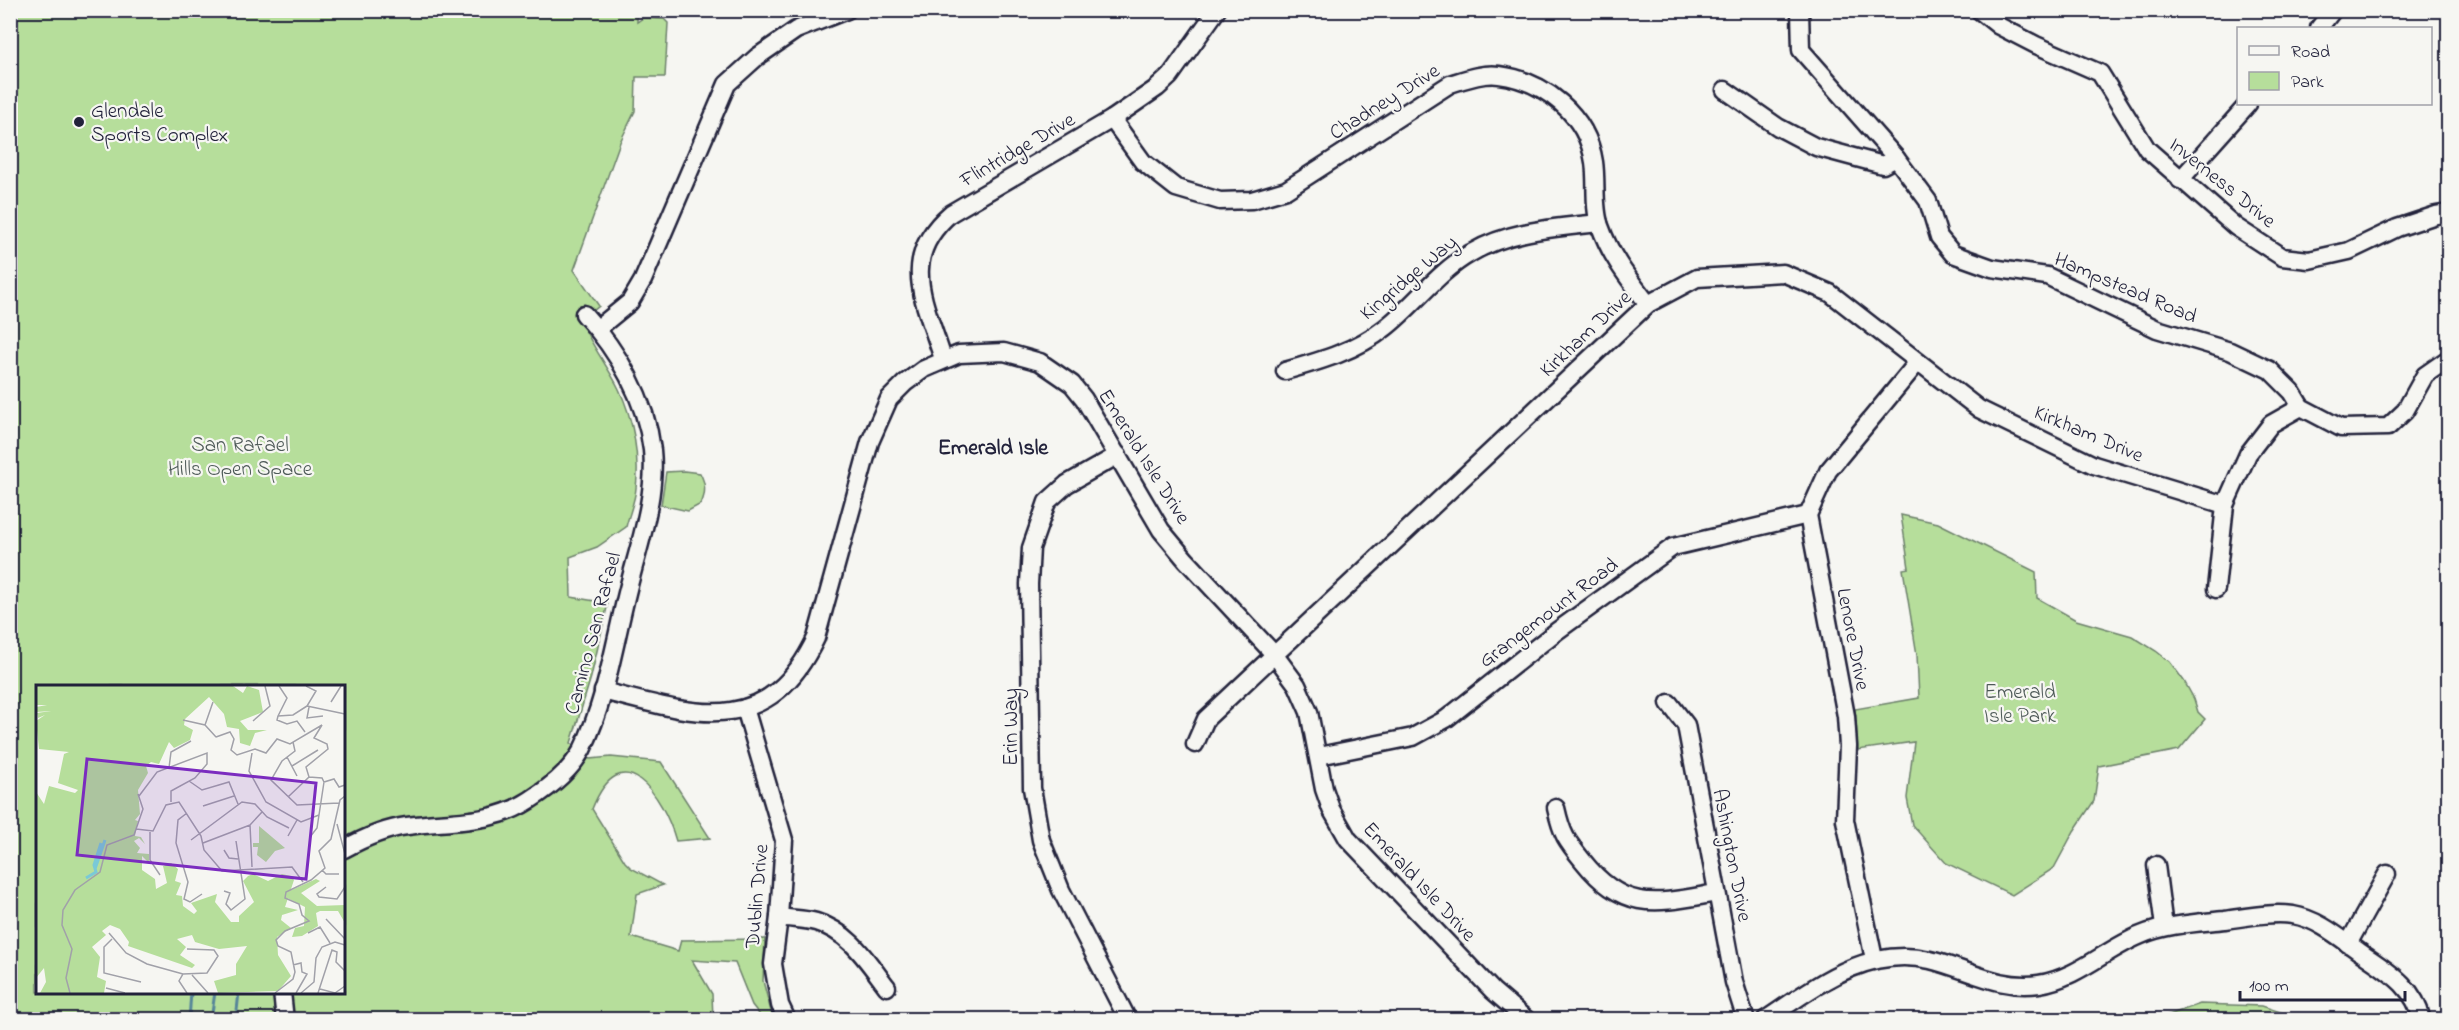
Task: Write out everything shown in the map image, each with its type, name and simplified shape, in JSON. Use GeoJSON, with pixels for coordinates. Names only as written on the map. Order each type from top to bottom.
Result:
{"type":"FeatureCollection","features":[{"type":"Feature","properties":{"kind":"street"},"geometry":{"type":"LineString","coordinates":[[597,328],[630,302],[643,280],[727,84],[757,57],[796,30],[847,10]]}},
{"type":"Feature","properties":{"kind":"street","name":"Flintridge Drive"},"geometry":{"type":"LineString","coordinates":[[943,359],[920,292],[919,280],[923,250],[932,232],[951,213],[1112,120],[1157,88],[1170,76],[1217,10]]}},
{"type":"Feature","properties":{"kind":"street","name":"Hampstead Road"},"geometry":{"type":"LineString","coordinates":[[1800,10],[1801,50],[1896,158],[1928,201],[1939,237],[1953,254],[1992,268],[2047,276],[2157,329],[2230,351],[2270,370],[2292,392],[2301,407],[2341,428],[2388,427],[2405,411],[2425,375],[2448,359]]}},
{"type":"Feature","properties":{"kind":"street","name":"Inverness Drive"},"geometry":{"type":"LineString","coordinates":[[1979,10],[1999,26],[2100,73],[2148,149],[2180,180],[2236,226],[2282,257],[2309,260],[2349,251],[2397,228],[2436,214],[2448,213]]}},
{"type":"Feature","properties":{"kind":"street"},"geometry":{"type":"LineString","coordinates":[[2320,27],[2332,10]]}},
{"type":"Feature","properties":{"kind":"street","name":"Chadney Drive"},"geometry":{"type":"LineString","coordinates":[[1112,120],[1143,162],[1176,188],[1220,201],[1252,200],[1286,190],[1450,84],[1474,77],[1498,75],[1531,83],[1560,101],[1586,135],[1594,161],[1599,223],[1613,258],[1648,304]]}},
{"type":"Feature","properties":{"kind":"street"},"geometry":{"type":"LineString","coordinates":[[1725,90],[1778,127],[1816,147],[1883,165],[1896,158]]}},
{"type":"Feature","properties":{"kind":"street"},"geometry":{"type":"LineString","coordinates":[[2180,180],[2247,105]]}},
{"type":"Feature","properties":{"kind":"street","name":"Kingridge Way"},"geometry":{"type":"LineString","coordinates":[[1285,371],[1357,346],[1384,329],[1450,265],[1490,243],[1525,232],[1599,223]]}},
{"type":"Feature","properties":{"kind":"street","name":"Kirkham Drive"},"geometry":{"type":"LineString","coordinates":[[1195,744],[1206,719],[1648,304],[1697,278],[1783,273],[1830,292],[1979,409],[2094,465],[2225,505]]}},
{"type":"Feature","properties":{"kind":"street","name":"Camino San Rafael"},"geometry":{"type":"LineString","coordinates":[[345,848],[363,838],[385,831],[491,818],[530,801],[556,781],[580,752],[598,714],[648,506],[652,469],[649,430],[637,393],[597,328],[584,314]]}},
{"type":"Feature","properties":{"kind":"street","name":"Emerald Isle Drive"},"geometry":{"type":"LineString","coordinates":[[603,691],[683,711],[708,714],[745,708],[761,701],[782,687],[807,658],[816,638],[870,442],[889,399],[924,369],[959,354],[1004,352],[1040,362],[1072,384],[1095,414],[1161,530],[1186,561],[1274,654],[1297,685],[1305,700],[1319,756],[1324,789],[1331,809],[1348,839],[1493,991],[1527,1020]]}},
{"type":"Feature","properties":{"kind":"street"},"geometry":{"type":"LineString","coordinates":[[1808,515],[1828,471],[1918,362]]}},
{"type":"Feature","properties":{"kind":"street"},"geometry":{"type":"LineString","coordinates":[[2216,589],[2225,505],[2248,454],[2271,424],[2301,407]]}},
{"type":"Feature","properties":{"kind":"street","name":"Erin Way"},"geometry":{"type":"LineString","coordinates":[[1118,455],[1067,483],[1047,502],[1031,548],[1029,584],[1032,788],[1041,840],[1061,890],[1128,1020]]}},
{"type":"Feature","properties":{"kind":"street","name":"Grangemount Road"},"geometry":{"type":"LineString","coordinates":[[1319,756],[1413,736],[1446,719],[1557,631],[1673,547],[1808,515]]}},
{"type":"Feature","properties":{"kind":"street","name":"Lenore Drive"},"geometry":{"type":"LineString","coordinates":[[1808,515],[1846,716],[1848,746],[1845,820],[1874,959]]}},
{"type":"Feature","properties":{"kind":"street","name":"Ashington Drive"},"geometry":{"type":"LineString","coordinates":[[1669,703],[1686,725],[1734,981],[1746,1020]]}},
{"type":"Feature","properties":{"kind":"street","name":"Dublin Drive"},"geometry":{"type":"LineString","coordinates":[[745,708],[782,828],[784,850],[773,964],[780,1005],[787,1020]]}},
{"type":"Feature","properties":{"kind":"street"},"geometry":{"type":"LineString","coordinates":[[1556,808],[1561,833],[1598,880],[1617,894],[1639,901],[1661,902],[1718,893]]}},
{"type":"Feature","properties":{"kind":"street"},"geometry":{"type":"LineString","coordinates":[[2156,865],[2164,927]]}},
{"type":"Feature","properties":{"kind":"street"},"geometry":{"type":"LineString","coordinates":[[2348,944],[2387,874]]}},
{"type":"Feature","properties":{"kind":"street"},"geometry":{"type":"LineString","coordinates":[[1765,1020],[1832,976],[1874,959],[1905,957],[1930,960],[1987,981],[2011,985],[2036,984],[2054,981],[2069,975],[2140,935],[2164,927],[2266,915],[2293,915],[2316,922],[2404,984],[2413,995],[2422,1020]]}},
{"type":"Feature","properties":{"kind":"street"},"geometry":{"type":"LineString","coordinates":[[779,917],[815,922],[832,928],[849,939],[887,987]]}},
{"type":"Feature","properties":{"kind":"street"},"geometry":{"type":"LineString","coordinates":[[282,994],[285,1020]]}},
{"type":"Feature","properties":{"kind":"green space","name":"San Rafael Hills Open Space"},"geometry":{"type":"Polygon","coordinates":[[[637,10],[637,22],[643,18],[664,19],[668,23],[665,77],[636,77],[635,111],[620,142],[574,270],[599,306],[581,321],[624,401],[632,425],[637,476],[626,527],[597,547],[570,557],[571,597],[608,603],[591,677],[571,743],[590,759],[611,757],[661,762],[710,838],[676,841],[662,806],[652,791],[640,780],[628,774],[616,776],[604,787],[592,809],[625,862],[631,868],[663,885],[637,894],[631,937],[678,951],[681,940],[765,939],[763,981],[773,1019],[763,1019],[752,1005],[735,963],[692,960],[712,994],[713,1019],[11,1019],[10,11],[637,10]]]}},
{"type":"Feature","properties":{"kind":"green space"},"geometry":{"type":"Polygon","coordinates":[[[666,472],[700,473],[705,488],[701,504],[688,511],[661,505],[666,472]]]}},
{"type":"Feature","properties":{"kind":"green space","name":"Emerald Isle Park"},"geometry":{"type":"Polygon","coordinates":[[[1901,515],[1938,523],[2036,572],[2037,598],[2076,620],[2132,636],[2156,651],[2170,662],[2184,681],[2198,712],[2205,719],[2179,750],[2099,766],[2094,801],[2054,868],[2012,895],[1946,863],[1912,825],[1907,798],[1914,742],[1858,750],[1855,709],[1919,698],[1917,655],[1903,569],[1909,568],[1901,515]]]}},
{"type":"Feature","properties":{"kind":"green space"},"geometry":{"type":"Polygon","coordinates":[[[2200,1004],[2262,1006],[2302,1019],[2157,1019],[2200,1004]]]}},
{"type":"Feature","properties":{"kind":"waterway"},"geometry":{"type":"LineString","coordinates":[[189,1020],[191,994]]}},
{"type":"Feature","properties":{"kind":"waterway"},"geometry":{"type":"LineString","coordinates":[[211,1020],[215,994]]}},
{"type":"Feature","properties":{"kind":"waterway"},"geometry":{"type":"LineString","coordinates":[[236,1020],[239,994]]}},
{"type":"Feature","properties":{"kind":"place","name":"Glendale Sports Complex"},"geometry":{"type":"Point","coordinates":[79,122]}},
{"type":"Feature","properties":{"kind":"district","name":"Emerald Isle"},"geometry":{"type":"Point","coordinates":[993,446]}}]}
